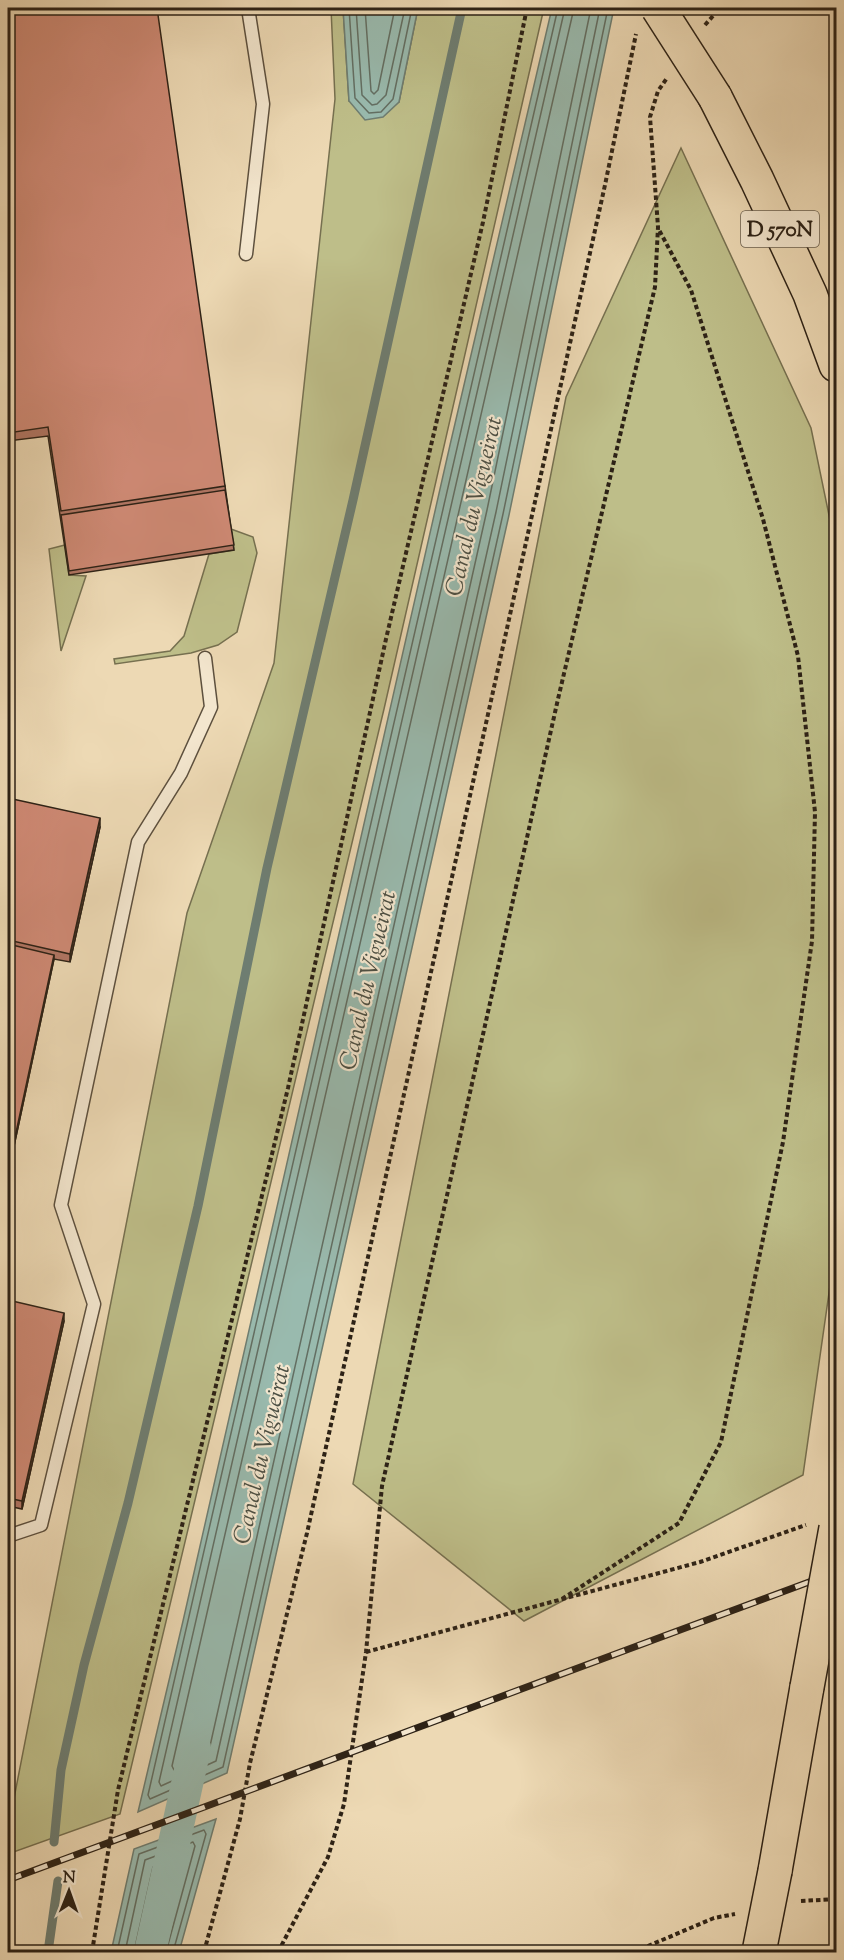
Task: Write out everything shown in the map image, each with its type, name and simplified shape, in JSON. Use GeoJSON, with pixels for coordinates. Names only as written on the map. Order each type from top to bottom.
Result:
{"type":"FeatureCollection","features":[{"type":"Feature","properties":{"kind":"main road","name":"D 570N"},"geometry":{"type":"LineString","coordinates":[[648,17],[715,97],[758,180],[810,294],[837,365]]}},
{"type":"Feature","properties":{"kind":"main road"},"geometry":{"type":"LineString","coordinates":[[759,1953],[807,1687],[826,1525]]}},
{"type":"Feature","properties":{"kind":"lane"},"geometry":{"type":"LineString","coordinates":[[246,254],[263,104],[248,8]]}},
{"type":"Feature","properties":{"kind":"lane"},"geometry":{"type":"LineString","coordinates":[[8,1536],[42,1524],[94,1304],[61,1205],[138,842],[181,773],[211,707],[205,658]]}},
{"type":"Feature","properties":{"kind":"path"},"geometry":{"type":"LineString","coordinates":[[92,1953],[118,1790],[288,1088],[386,639],[483,222],[526,8]]}},
{"type":"Feature","properties":{"kind":"path"},"geometry":{"type":"LineString","coordinates":[[703,29],[720,8]]}},
{"type":"Feature","properties":{"kind":"path"},"geometry":{"type":"LineString","coordinates":[[834,8],[837,13]]}},
{"type":"Feature","properties":{"kind":"path"},"geometry":{"type":"LineString","coordinates":[[204,1953],[240,1819],[250,1763],[310,1521],[598,220],[648,17]]}},
{"type":"Feature","properties":{"kind":"path"},"geometry":{"type":"LineString","coordinates":[[278,1953],[328,1857],[344,1804],[366,1652],[382,1486],[558,699],[655,287],[658,227],[650,117],[658,91],[671,73]]}},
{"type":"Feature","properties":{"kind":"path"},"geometry":{"type":"LineString","coordinates":[[562,1599],[679,1523],[721,1442],[783,1142],[812,941],[815,812],[798,657],[763,519],[691,290],[658,227]]}},
{"type":"Feature","properties":{"kind":"path"},"geometry":{"type":"LineString","coordinates":[[366,1652],[700,1562],[826,1525]]}},
{"type":"Feature","properties":{"kind":"green space"},"geometry":{"type":"Polygon","coordinates":[[[331,8],[343,8],[349,101],[399,102],[418,8],[544,8],[384,709],[120,1814],[8,1854],[8,1829],[187,913],[274,663],[335,99],[331,8]]]}},
{"type":"Feature","properties":{"kind":"green space"},"geometry":{"type":"Polygon","coordinates":[[[681,148],[811,428],[836,549],[836,1244],[803,1475],[524,1621],[353,1484],[566,397],[681,148]]]}},
{"type":"Feature","properties":{"kind":"green space"},"geometry":{"type":"Polygon","coordinates":[[[231,529],[253,537],[257,553],[237,632],[218,645],[191,653],[115,664],[114,659],[170,651],[184,636],[209,554],[234,550],[231,529]]]}},
{"type":"Feature","properties":{"kind":"green space"},"geometry":{"type":"Polygon","coordinates":[[[65,545],[69,575],[86,576],[61,651],[49,549],[65,545]]]}},
{"type":"Feature","properties":{"kind":"water"},"geometry":{"type":"Polygon","coordinates":[[[343,8],[418,8],[399,102],[383,117],[365,120],[349,101],[343,8]]]}},
{"type":"Feature","properties":{"kind":"water"},"geometry":{"type":"Polygon","coordinates":[[[552,8],[614,8],[509,515],[227,1773],[138,1812],[450,445],[552,8]]]}},
{"type":"Feature","properties":{"kind":"water"},"geometry":{"type":"Polygon","coordinates":[[[216,1819],[179,1952],[111,1952],[134,1849],[216,1819]]]}},
{"type":"Feature","properties":{"kind":"building"},"geometry":{"type":"Polygon","coordinates":[[[8,8],[157,8],[225,486],[61,511],[48,427],[8,433],[8,8]]]}},
{"type":"Feature","properties":{"kind":"building"},"geometry":{"type":"Polygon","coordinates":[[[225,490],[234,545],[69,571],[61,515],[225,490]]]}},
{"type":"Feature","properties":{"kind":"building"},"geometry":{"type":"Polygon","coordinates":[[[8,798],[100,818],[70,954],[8,940],[8,798]]]}},
{"type":"Feature","properties":{"kind":"building"},"geometry":{"type":"Polygon","coordinates":[[[8,944],[54,955],[8,1170],[8,944]]]}},
{"type":"Feature","properties":{"kind":"building"},"geometry":{"type":"Polygon","coordinates":[[[8,1300],[64,1313],[22,1501],[8,1498],[8,1300]]]}},
{"type":"Feature","properties":{"kind":"waterway"},"geometry":{"type":"LineString","coordinates":[[54,1842],[61,1770],[84,1665],[128,1503],[198,1206],[267,868],[353,500],[462,8]]}},
{"type":"Feature","properties":{"kind":"waterway","name":"Canal du Vigueirat"},"geometry":{"type":"LineString","coordinates":[[150,1952],[195,1748]]}},
{"type":"Feature","properties":{"kind":"waterway"},"geometry":{"type":"LineString","coordinates":[[48,1952],[58,1881]]}},
{"type":"Feature","properties":{"kind":"railway"},"geometry":{"type":"LineString","coordinates":[[8,1880],[836,1572]]}}]}
